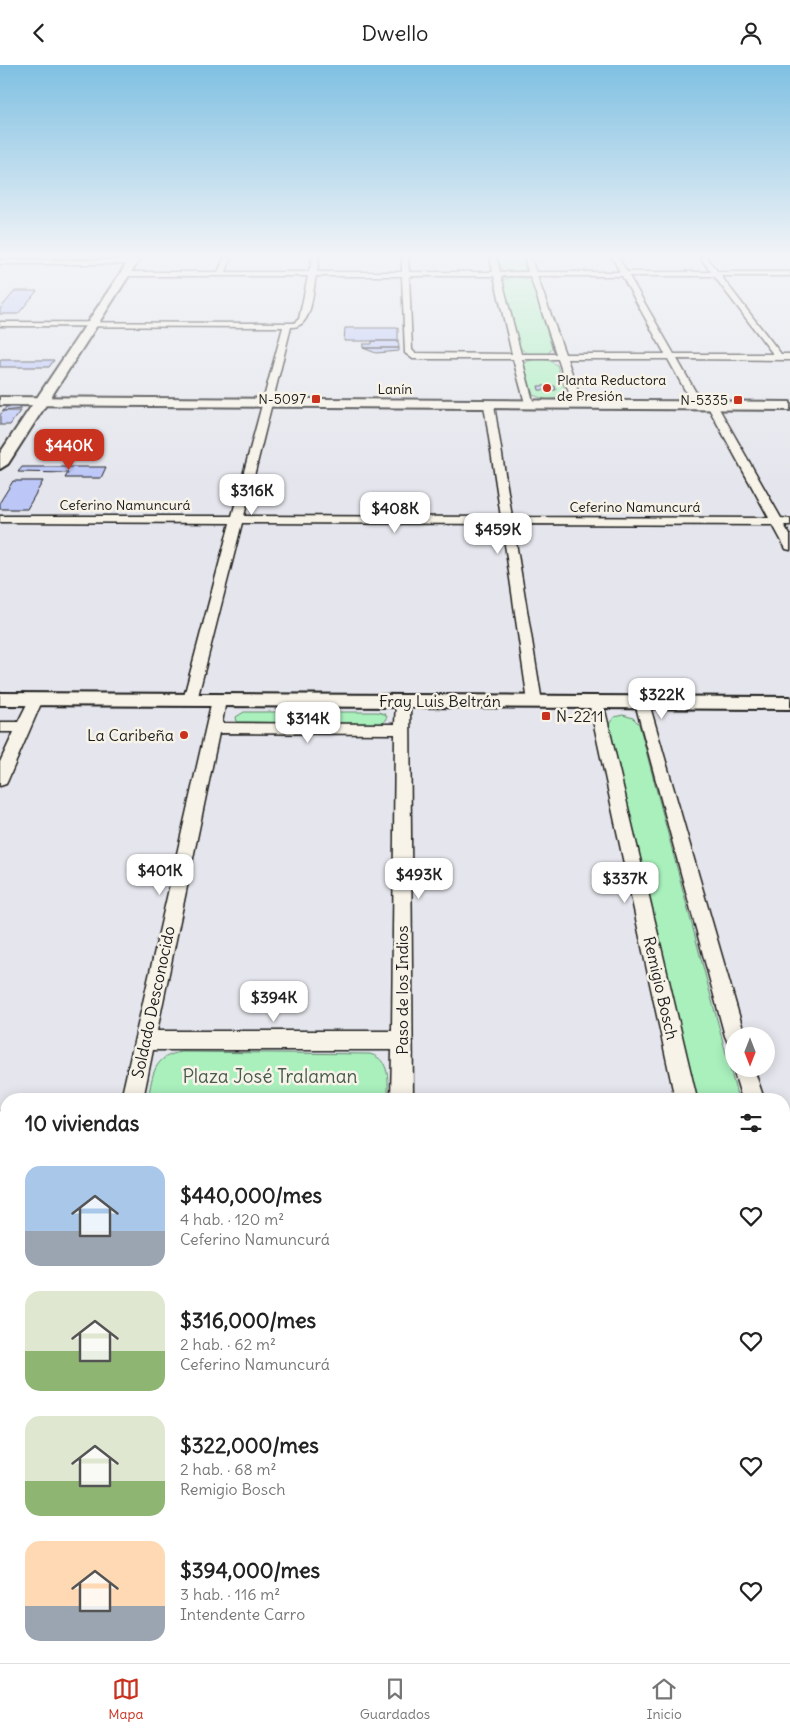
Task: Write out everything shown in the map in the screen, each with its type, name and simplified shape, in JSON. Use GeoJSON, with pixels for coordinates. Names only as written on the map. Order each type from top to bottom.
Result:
{"type":"FeatureCollection","features":[{"type":"Feature","properties":{"kind":"main road"},"geometry":{"type":"LineString","coordinates":[[0,464],[87,332]]}},
{"type":"Feature","properties":{"kind":"street"},"geometry":{"type":"LineString","coordinates":[[190,700],[267,404],[291,332]]}},
{"type":"Feature","properties":{"kind":"street"},"geometry":{"type":"LineString","coordinates":[[407,332],[408,351],[413,356],[790,357]]}},
{"type":"Feature","properties":{"kind":"street"},"geometry":{"type":"LineString","coordinates":[[511,332],[529,405]]}},
{"type":"Feature","properties":{"kind":"street"},"geometry":{"type":"LineString","coordinates":[[553,332],[578,405]]}},
{"type":"Feature","properties":{"kind":"street"},"geometry":{"type":"LineString","coordinates":[[657,332],[698,405]]}},
{"type":"Feature","properties":{"kind":"street"},"geometry":{"type":"LineString","coordinates":[[760,332],[779,357]]}},
{"type":"Feature","properties":{"kind":"street","name":"Lanín"},"geometry":{"type":"LineString","coordinates":[[0,401],[790,406]]}},
{"type":"Feature","properties":{"kind":"street"},"geometry":{"type":"LineString","coordinates":[[489,405],[535,702]]}},
{"type":"Feature","properties":{"kind":"street"},"geometry":{"type":"LineString","coordinates":[[712,405],[790,546]]}},
{"type":"Feature","properties":{"kind":"street","name":"Ceferino Namuncurá"},"geometry":{"type":"LineString","coordinates":[[0,519],[790,522]]}},
{"type":"Feature","properties":{"kind":"street","name":"Fray Luis Beltrán"},"geometry":{"type":"LineString","coordinates":[[0,699],[790,703]]}},
{"type":"Feature","properties":{"kind":"street"},"geometry":{"type":"LineString","coordinates":[[0,780],[36,699]]}},
{"type":"Feature","properties":{"kind":"street","name":"Soldado Desconocido"},"geometry":{"type":"LineString","coordinates":[[133,1093],[220,700]]}},
{"type":"Feature","properties":{"kind":"street","name":"Paso de los Indios"},"geometry":{"type":"LineString","coordinates":[[402,1093],[403,701]]}},
{"type":"Feature","properties":{"kind":"street","name":"Remigio Bosch"},"geometry":{"type":"LineString","coordinates":[[596,702],[685,1093]]}},
{"type":"Feature","properties":{"kind":"street"},"geometry":{"type":"LineString","coordinates":[[642,703],[732,1027]]}},
{"type":"Feature","properties":{"kind":"street"},"geometry":{"type":"LineString","coordinates":[[0,727],[23,727]]}},
{"type":"Feature","properties":{"kind":"street","name":"Fray Luis Beltrán"},"geometry":{"type":"LineString","coordinates":[[213,729],[403,729]]}},
{"type":"Feature","properties":{"kind":"street"},"geometry":{"type":"LineString","coordinates":[[145,1040],[402,1041]]}},
{"type":"Feature","properties":{"kind":"street"},"geometry":{"type":"LineString","coordinates":[[746,1077],[751,1093]]}},
{"type":"Feature","properties":{"kind":"green space"},"geometry":{"type":"Polygon","coordinates":[[[516,332],[547,332],[552,348],[548,354],[528,354],[520,348],[516,332]]]}},
{"type":"Feature","properties":{"kind":"green space"},"geometry":{"type":"Polygon","coordinates":[[[537,359],[548,360],[557,365],[566,393],[565,397],[547,400],[533,395],[524,365],[528,361],[537,359]]]}},
{"type":"Feature","properties":{"kind":"green space"},"geometry":{"type":"Polygon","coordinates":[[[244,712],[377,712],[385,714],[387,717],[383,723],[377,724],[237,722],[236,717],[244,712]]]}},
{"type":"Feature","properties":{"kind":"green space"},"geometry":{"type":"Polygon","coordinates":[[[623,715],[633,718],[639,724],[725,1050],[725,1077],[732,1077],[736,1093],[695,1093],[694,1091],[609,724],[614,717],[623,715]]]}},
{"type":"Feature","properties":{"kind":"green space","name":"Plaza José Tralaman"},"geometry":{"type":"Polygon","coordinates":[[[182,1052],[370,1054],[382,1061],[385,1066],[388,1078],[388,1093],[149,1093],[156,1068],[160,1062],[172,1054],[182,1052]]]}},
{"type":"Feature","properties":{"kind":"building"},"geometry":{"type":"Polygon","coordinates":[[[345,332],[398,332],[398,341],[344,341],[345,332]]]}},
{"type":"Feature","properties":{"kind":"building"},"geometry":{"type":"Polygon","coordinates":[[[372,341],[398,341],[399,348],[363,348],[363,344],[372,344],[372,341]]]}},
{"type":"Feature","properties":{"kind":"building"},"geometry":{"type":"Polygon","coordinates":[[[363,348],[399,348],[399,351],[376,353],[363,348]]]}},
{"type":"Feature","properties":{"kind":"building"},"geometry":{"type":"Polygon","coordinates":[[[0,360],[54,360],[49,367],[0,367],[0,360]]]}},
{"type":"Feature","properties":{"kind":"building","name":"Planta Reductora de Presión"},"geometry":{"type":"Polygon","coordinates":[[[538,386],[555,386],[556,390],[539,390],[538,386]]]}},
{"type":"Feature","properties":{"kind":"building"},"geometry":{"type":"Polygon","coordinates":[[[6,407],[17,407],[21,409],[3,411],[6,407]]]}},
{"type":"Feature","properties":{"kind":"building"},"geometry":{"type":"Polygon","coordinates":[[[3,411],[20,411],[10,425],[0,425],[0,415],[3,411]]]}},
{"type":"Feature","properties":{"kind":"building"},"geometry":{"type":"Polygon","coordinates":[[[22,467],[106,467],[101,478],[65,478],[68,473],[18,472],[22,467]]]}},
{"type":"Feature","properties":{"kind":"building"},"geometry":{"type":"Polygon","coordinates":[[[13,481],[43,481],[27,509],[0,509],[0,502],[13,481]]]}},
{"type":"Feature","properties":{"kind":"place","name":"Planta Reductora de Presión"},"geometry":{"type":"Point","coordinates":[547,388]}},
{"type":"Feature","properties":{"kind":"place","name":"N-5097"},"geometry":{"type":"Point","coordinates":[316,399]}},
{"type":"Feature","properties":{"kind":"place","name":"N-5335"},"geometry":{"type":"Point","coordinates":[738,400]}},
{"type":"Feature","properties":{"kind":"place","name":"N-2211"},"geometry":{"type":"Point","coordinates":[546,716]}},
{"type":"Feature","properties":{"kind":"place","name":"La Caribeña"},"geometry":{"type":"Point","coordinates":[184,735]}}]}
